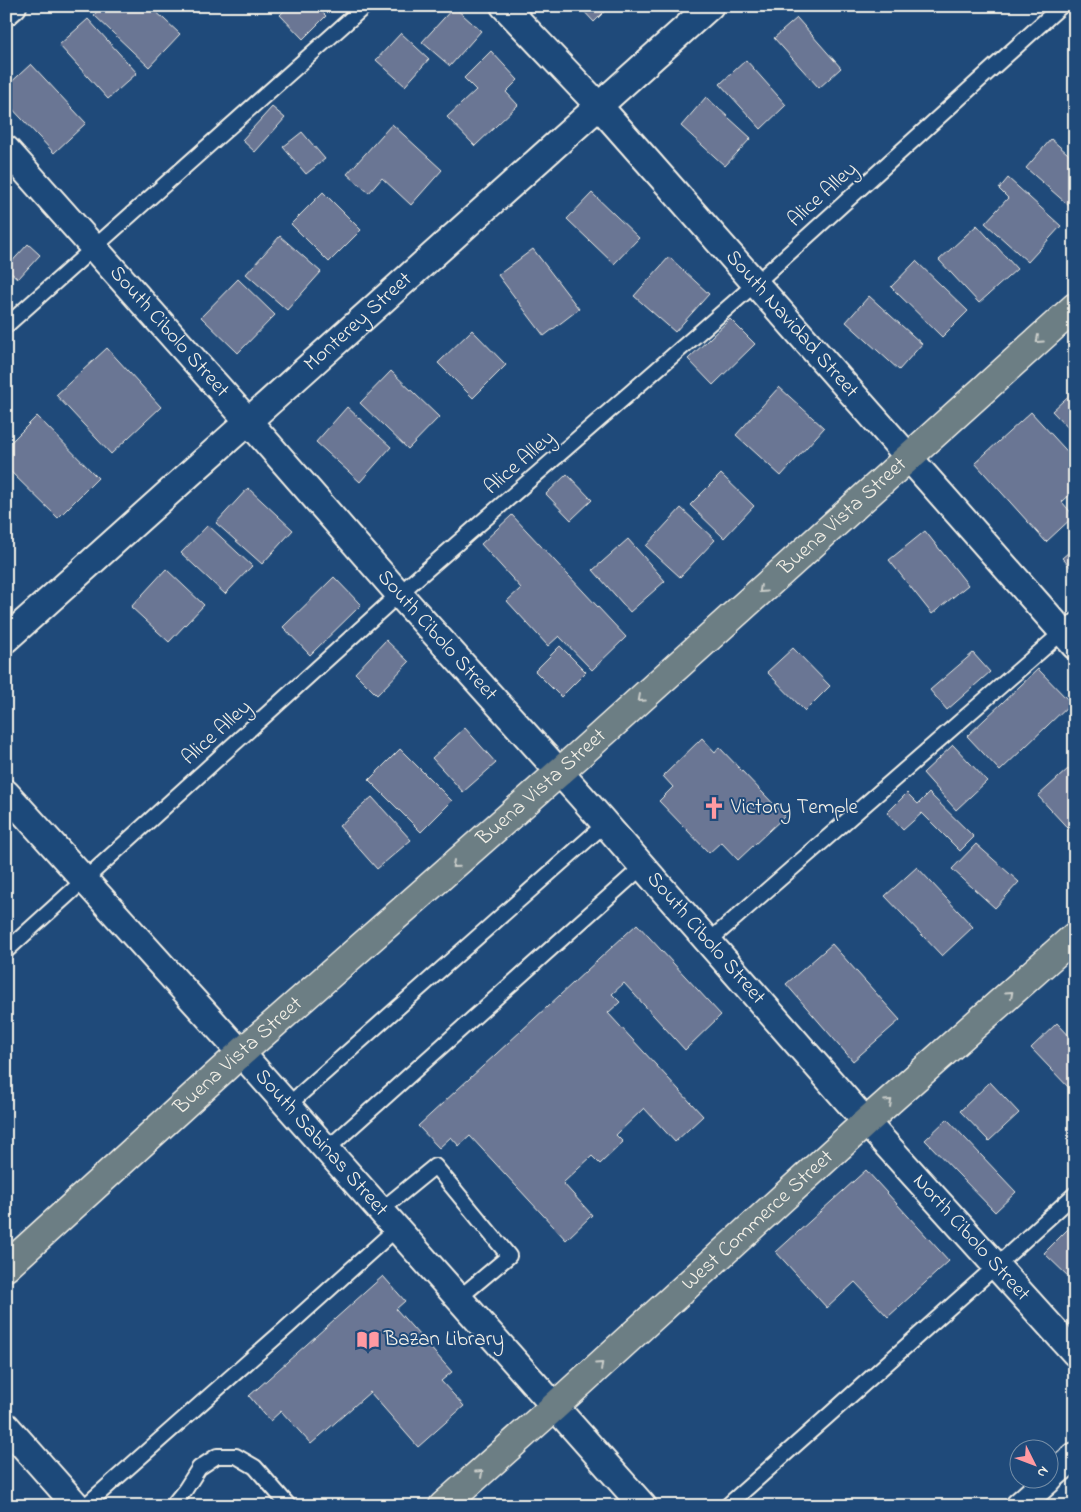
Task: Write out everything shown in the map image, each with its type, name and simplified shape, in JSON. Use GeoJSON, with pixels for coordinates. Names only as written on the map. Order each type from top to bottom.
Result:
{"type":"FeatureCollection","features":[{"type":"Feature","properties":{"kind":"main road","name":"Buena Vista Street"},"geometry":{"type":"LineString","coordinates":[[6,1267],[241,1053],[560,772],[1075,307]]}},
{"type":"Feature","properties":{"kind":"main road","name":"West Commerce Street"},"geometry":{"type":"LineString","coordinates":[[443,1506],[866,1122],[1075,936]]}},
{"type":"Feature","properties":{"kind":"street"},"geometry":{"type":"LineString","coordinates":[[6,12],[13,6]]}},
{"type":"Feature","properties":{"kind":"street","name":"South Navidad Street"},"geometry":{"type":"LineString","coordinates":[[504,6],[599,106],[909,457],[1071,633]]}},
{"type":"Feature","properties":{"kind":"street","name":"Monterey Street"},"geometry":{"type":"LineString","coordinates":[[6,639],[710,6]]}},
{"type":"Feature","properties":{"kind":"street","name":"South Cibolo Street"},"geometry":{"type":"LineString","coordinates":[[6,149],[399,594],[560,772],[866,1122]]}},
{"type":"Feature","properties":{"kind":"street","name":"South Sabinas Street"},"geometry":{"type":"LineString","coordinates":[[6,793],[241,1053],[643,1506]]}},
{"type":"Feature","properties":{"kind":"street","name":"North Cibolo Street"},"geometry":{"type":"LineString","coordinates":[[866,1122],[1075,1353]]}},
{"type":"Feature","properties":{"kind":"street"},"geometry":{"type":"LineString","coordinates":[[6,1426],[77,1506]]}},
{"type":"Feature","properties":{"kind":"street"},"geometry":{"type":"LineString","coordinates":[[1058,1470],[1075,1456]]}},
{"type":"Feature","properties":{"kind":"street"},"geometry":{"type":"LineString","coordinates":[[1018,1506],[1036,1490]]}},
{"type":"Feature","properties":{"kind":"lane"},"geometry":{"type":"LineString","coordinates":[[6,326],[364,6]]}},
{"type":"Feature","properties":{"kind":"lane","name":"Alice Alley"},"geometry":{"type":"LineString","coordinates":[[6,951],[399,594],[755,284],[1061,6]]}},
{"type":"Feature","properties":{"kind":"lane"},"geometry":{"type":"LineString","coordinates":[[709,941],[1071,633]]}},
{"type":"Feature","properties":{"kind":"lane"},"geometry":{"type":"LineString","coordinates":[[287,1106],[605,824]]}},
{"type":"Feature","properties":{"kind":"lane"},"geometry":{"type":"LineString","coordinates":[[326,1150],[642,867]]}},
{"type":"Feature","properties":{"kind":"lane"},"geometry":{"type":"LineString","coordinates":[[84,1506],[284,1330],[388,1220],[435,1166],[509,1256],[459,1298]]}},
{"type":"Feature","properties":{"kind":"lane"},"geometry":{"type":"LineString","coordinates":[[727,1506],[1075,1194]]}},
{"type":"Feature","properties":{"kind":"lane"},"geometry":{"type":"LineString","coordinates":[[172,1506],[199,1468],[217,1456],[236,1456],[255,1468],[289,1506]]}},
{"type":"Feature","properties":{"kind":"building"},"geometry":{"type":"Polygon","coordinates":[[[102,6],[150,6],[180,34],[149,67],[94,15],[102,6]]]}},
{"type":"Feature","properties":{"kind":"building"},"geometry":{"type":"Polygon","coordinates":[[[189,6],[202,6],[196,13],[189,6]]]}},
{"type":"Feature","properties":{"kind":"building"},"geometry":{"type":"Polygon","coordinates":[[[289,6],[316,6],[326,16],[303,39],[280,15],[289,6]]]}},
{"type":"Feature","properties":{"kind":"building"},"geometry":{"type":"Polygon","coordinates":[[[579,6],[610,6],[594,22],[579,6]]]}},
{"type":"Feature","properties":{"kind":"building"},"geometry":{"type":"Polygon","coordinates":[[[454,7],[481,31],[450,66],[422,42],[454,7]]]}},
{"type":"Feature","properties":{"kind":"building"},"geometry":{"type":"Polygon","coordinates":[[[797,18],[841,68],[819,88],[774,38],[797,18]]]}},
{"type":"Feature","properties":{"kind":"building"},"geometry":{"type":"Polygon","coordinates":[[[88,19],[137,73],[108,99],[59,45],[88,19]]]}},
{"type":"Feature","properties":{"kind":"building"},"geometry":{"type":"Polygon","coordinates":[[[401,33],[429,59],[405,86],[376,60],[401,33]]]}},
{"type":"Feature","properties":{"kind":"building"},"geometry":{"type":"Polygon","coordinates":[[[491,51],[518,80],[506,92],[518,105],[475,146],[447,117],[476,90],[464,78],[491,51]]]}},
{"type":"Feature","properties":{"kind":"building"},"geometry":{"type":"Polygon","coordinates":[[[746,60],[786,105],[761,129],[720,84],[746,60]]]}},
{"type":"Feature","properties":{"kind":"building"},"geometry":{"type":"Polygon","coordinates":[[[31,64],[86,123],[54,153],[6,102],[6,87],[31,64]]]}},
{"type":"Feature","properties":{"kind":"building"},"geometry":{"type":"Polygon","coordinates":[[[706,97],[751,138],[725,166],[681,126],[706,97]]]}},
{"type":"Feature","properties":{"kind":"building"},"geometry":{"type":"Polygon","coordinates":[[[272,107],[285,118],[255,152],[242,140],[272,107]]]}},
{"type":"Feature","properties":{"kind":"building"},"geometry":{"type":"Polygon","coordinates":[[[392,124],[442,170],[411,205],[382,178],[369,193],[347,174],[392,124]]]}},
{"type":"Feature","properties":{"kind":"building"},"geometry":{"type":"Polygon","coordinates":[[[302,132],[325,159],[306,174],[283,147],[302,132]]]}},
{"type":"Feature","properties":{"kind":"building"},"geometry":{"type":"Polygon","coordinates":[[[1051,139],[1075,160],[1075,211],[1026,168],[1051,139]]]}},
{"type":"Feature","properties":{"kind":"building"},"geometry":{"type":"Polygon","coordinates":[[[1008,178],[1061,226],[1028,262],[985,223],[1008,198],[999,189],[1008,178]]]}},
{"type":"Feature","properties":{"kind":"building"},"geometry":{"type":"Polygon","coordinates":[[[323,192],[361,230],[329,262],[291,224],[323,192]]]}},
{"type":"Feature","properties":{"kind":"building"},"geometry":{"type":"Polygon","coordinates":[[[592,193],[639,238],[614,264],[567,219],[592,193]]]}},
{"type":"Feature","properties":{"kind":"building"},"geometry":{"type":"Polygon","coordinates":[[[977,225],[1017,269],[979,303],[939,260],[977,225]]]}},
{"type":"Feature","properties":{"kind":"building"},"geometry":{"type":"Polygon","coordinates":[[[280,236],[321,272],[287,310],[246,274],[280,236]]]}},
{"type":"Feature","properties":{"kind":"building"},"geometry":{"type":"Polygon","coordinates":[[[28,244],[40,255],[18,279],[6,268],[28,244]]]}},
{"type":"Feature","properties":{"kind":"building"},"geometry":{"type":"Polygon","coordinates":[[[533,249],[579,309],[544,336],[498,275],[533,249]]]}},
{"type":"Feature","properties":{"kind":"building"},"geometry":{"type":"Polygon","coordinates":[[[669,257],[709,294],[675,332],[634,296],[669,257]]]}},
{"type":"Feature","properties":{"kind":"building"},"geometry":{"type":"Polygon","coordinates":[[[916,261],[968,311],[942,337],[891,287],[916,261]]]}},
{"type":"Feature","properties":{"kind":"building"},"geometry":{"type":"Polygon","coordinates":[[[238,279],[275,315],[238,353],[201,317],[238,279]]]}},
{"type":"Feature","properties":{"kind":"building"},"geometry":{"type":"Polygon","coordinates":[[[869,296],[922,344],[899,370],[846,322],[869,296]]]}},
{"type":"Feature","properties":{"kind":"building"},"geometry":{"type":"Polygon","coordinates":[[[730,319],[755,344],[713,385],[688,359],[730,319]]]}},
{"type":"Feature","properties":{"kind":"building"},"geometry":{"type":"Polygon","coordinates":[[[472,330],[506,365],[473,398],[438,363],[472,330]]]}},
{"type":"Feature","properties":{"kind":"building"},"geometry":{"type":"Polygon","coordinates":[[[107,348],[161,407],[111,454],[56,395],[107,348]]]}},
{"type":"Feature","properties":{"kind":"building"},"geometry":{"type":"Polygon","coordinates":[[[391,371],[439,417],[408,449],[360,403],[391,371]]]}},
{"type":"Feature","properties":{"kind":"building"},"geometry":{"type":"Polygon","coordinates":[[[779,387],[824,428],[781,476],[736,435],[779,387]]]}},
{"type":"Feature","properties":{"kind":"building"},"geometry":{"type":"Polygon","coordinates":[[[1075,390],[1075,435],[1052,411],[1075,390]]]}},
{"type":"Feature","properties":{"kind":"building"},"geometry":{"type":"Polygon","coordinates":[[[347,407],[391,447],[360,482],[316,442],[347,407]]]}},
{"type":"Feature","properties":{"kind":"building"},"geometry":{"type":"Polygon","coordinates":[[[1031,412],[1075,460],[1075,490],[1062,502],[1074,516],[1046,542],[975,463],[1031,412]]]}},
{"type":"Feature","properties":{"kind":"building"},"geometry":{"type":"Polygon","coordinates":[[[37,416],[98,478],[58,518],[6,467],[6,447],[37,416]]]}},
{"type":"Feature","properties":{"kind":"building"},"geometry":{"type":"Polygon","coordinates":[[[567,474],[592,500],[571,520],[546,494],[567,474]]]}},
{"type":"Feature","properties":{"kind":"building"},"geometry":{"type":"Polygon","coordinates":[[[721,474],[754,506],[724,538],[690,505],[721,474]]]}},
{"type":"Feature","properties":{"kind":"building"},"geometry":{"type":"Polygon","coordinates":[[[248,488],[293,530],[262,564],[216,523],[248,488]]]}},
{"type":"Feature","properties":{"kind":"building"},"geometry":{"type":"Polygon","coordinates":[[[681,508],[715,540],[680,577],[646,546],[681,508]]]}},
{"type":"Feature","properties":{"kind":"building"},"geometry":{"type":"Polygon","coordinates":[[[512,515],[626,637],[592,670],[559,636],[548,646],[507,601],[521,588],[481,544],[512,515]]]}},
{"type":"Feature","properties":{"kind":"building"},"geometry":{"type":"Polygon","coordinates":[[[208,525],[252,566],[225,594],[181,553],[208,525]]]}},
{"type":"Feature","properties":{"kind":"building"},"geometry":{"type":"Polygon","coordinates":[[[925,531],[968,585],[932,614],[889,560],[925,531]]]}},
{"type":"Feature","properties":{"kind":"building"},"geometry":{"type":"Polygon","coordinates":[[[628,539],[665,581],[630,612],[593,570],[628,539]]]}},
{"type":"Feature","properties":{"kind":"building"},"geometry":{"type":"Polygon","coordinates":[[[1075,547],[1075,572],[1062,558],[1075,547]]]}},
{"type":"Feature","properties":{"kind":"building"},"geometry":{"type":"Polygon","coordinates":[[[166,569],[204,605],[169,642],[131,607],[166,569]]]}},
{"type":"Feature","properties":{"kind":"building"},"geometry":{"type":"Polygon","coordinates":[[[334,577],[361,605],[310,655],[283,627],[334,577]]]}},
{"type":"Feature","properties":{"kind":"building"},"geometry":{"type":"Polygon","coordinates":[[[386,640],[409,662],[377,695],[355,673],[386,640]]]}},
{"type":"Feature","properties":{"kind":"building"},"geometry":{"type":"Polygon","coordinates":[[[560,646],[586,672],[561,697],[535,671],[560,646]]]}},
{"type":"Feature","properties":{"kind":"building"},"geometry":{"type":"Polygon","coordinates":[[[793,648],[830,686],[805,711],[767,672],[793,648]]]}},
{"type":"Feature","properties":{"kind":"building"},"geometry":{"type":"Polygon","coordinates":[[[973,653],[990,672],[947,710],[930,690],[973,653]]]}},
{"type":"Feature","properties":{"kind":"building"},"geometry":{"type":"Polygon","coordinates":[[[1038,669],[1071,703],[1000,771],[967,736],[1038,669]]]}},
{"type":"Feature","properties":{"kind":"building"},"geometry":{"type":"Polygon","coordinates":[[[465,728],[496,763],[463,792],[432,758],[465,728]]]}},
{"type":"Feature","properties":{"kind":"building"},"geometry":{"type":"Polygon","coordinates":[[[702,738],[715,752],[719,747],[785,816],[738,860],[721,842],[709,853],[659,801],[673,787],[663,776],[702,738]]]}},
{"type":"Feature","properties":{"kind":"building"},"geometry":{"type":"Polygon","coordinates":[[[953,745],[987,781],[956,810],[923,773],[953,745]]]}},
{"type":"Feature","properties":{"kind":"building"},"geometry":{"type":"Polygon","coordinates":[[[400,749],[452,801],[421,832],[369,780],[400,749]]]}},
{"type":"Feature","properties":{"kind":"building"},"geometry":{"type":"Polygon","coordinates":[[[1068,769],[1075,776],[1075,836],[1038,796],[1068,769]]]}},
{"type":"Feature","properties":{"kind":"building"},"geometry":{"type":"Polygon","coordinates":[[[907,793],[918,804],[929,793],[974,837],[960,851],[922,813],[903,830],[887,813],[907,793]]]}},
{"type":"Feature","properties":{"kind":"building"},"geometry":{"type":"Polygon","coordinates":[[[372,797],[411,840],[377,869],[339,826],[372,797]]]}},
{"type":"Feature","properties":{"kind":"building"},"geometry":{"type":"Polygon","coordinates":[[[976,844],[1019,882],[995,908],[952,869],[976,844]]]}},
{"type":"Feature","properties":{"kind":"building"},"geometry":{"type":"Polygon","coordinates":[[[917,867],[973,927],[942,956],[885,896],[917,867]]]}},
{"type":"Feature","properties":{"kind":"building"},"geometry":{"type":"Polygon","coordinates":[[[637,924],[721,1015],[685,1050],[624,983],[612,994],[620,1002],[608,1013],[703,1116],[675,1142],[644,1108],[616,1135],[623,1142],[600,1164],[592,1156],[563,1183],[592,1215],[566,1240],[470,1136],[459,1146],[451,1137],[439,1148],[418,1126],[637,924]]]}},
{"type":"Feature","properties":{"kind":"building"},"geometry":{"type":"Polygon","coordinates":[[[832,944],[900,1020],[853,1061],[786,984],[832,944]]]}},
{"type":"Feature","properties":{"kind":"building"},"geometry":{"type":"Polygon","coordinates":[[[1057,1023],[1075,1042],[1075,1087],[1071,1090],[1031,1048],[1057,1023]]]}},
{"type":"Feature","properties":{"kind":"building"},"geometry":{"type":"Polygon","coordinates":[[[990,1082],[1019,1113],[989,1141],[960,1111],[990,1082]]]}},
{"type":"Feature","properties":{"kind":"building"},"geometry":{"type":"Polygon","coordinates":[[[947,1119],[1016,1192],[995,1212],[925,1140],[947,1119]]]}},
{"type":"Feature","properties":{"kind":"building"},"geometry":{"type":"Polygon","coordinates":[[[866,1170],[949,1261],[888,1317],[855,1282],[827,1308],[776,1252],[866,1170]]]}},
{"type":"Feature","properties":{"kind":"building"},"geometry":{"type":"Polygon","coordinates":[[[1075,1222],[1075,1275],[1071,1279],[1044,1253],[1075,1222]]]}},
{"type":"Feature","properties":{"kind":"building","name":"Bazan Library"},"geometry":{"type":"Polygon","coordinates":[[[383,1276],[405,1301],[396,1309],[452,1372],[441,1381],[464,1406],[418,1447],[370,1392],[311,1444],[281,1411],[270,1421],[249,1396],[383,1276]]]}},
{"type":"Feature","properties":{"kind":"place","name":"Victory Temple"},"geometry":{"type":"Point","coordinates":[714,808]}},
{"type":"Feature","properties":{"kind":"place","name":"Bazan Library"},"geometry":{"type":"Point","coordinates":[368,1340]}}]}
